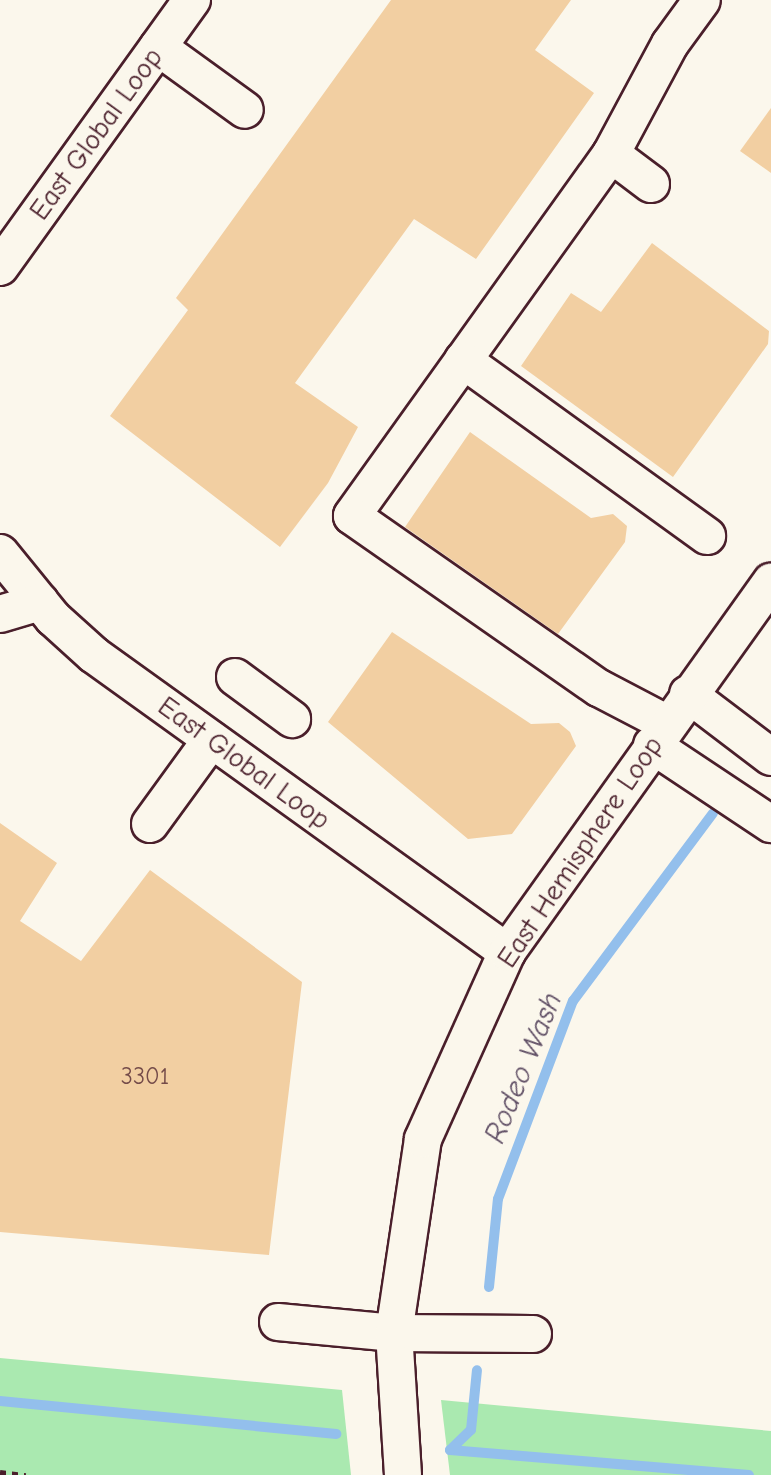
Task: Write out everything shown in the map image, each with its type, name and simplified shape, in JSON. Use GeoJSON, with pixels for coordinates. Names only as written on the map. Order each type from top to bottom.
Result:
{"type":"FeatureCollection","features":[{"type":"Feature","properties":{"kind":"street","name":"East Global Loop"},"geometry":{"type":"LineString","coordinates":[[0,267],[192,0]]}},
{"type":"Feature","properties":{"kind":"street"},"geometry":{"type":"LineString","coordinates":[[702,0],[670,44],[611,154],[352,516],[599,688],[771,824]]}},
{"type":"Feature","properties":{"kind":"street"},"geometry":{"type":"LineString","coordinates":[[158,47],[245,110]]}},
{"type":"Feature","properties":{"kind":"street"},"geometry":{"type":"LineString","coordinates":[[611,154],[651,184]]}},
{"type":"Feature","properties":{"kind":"street"},"geometry":{"type":"LineString","coordinates":[[463,360],[707,536]]}},
{"type":"Feature","properties":{"kind":"street","name":"East Global Loop"},"geometry":{"type":"LineString","coordinates":[[0,553],[40,602],[94,655],[507,952]]}},
{"type":"Feature","properties":{"kind":"street","name":"East Hemisphere Loop"},"geometry":{"type":"LineString","coordinates":[[403,1475],[394,1333],[423,1139],[507,952],[688,694],[771,582]]}},
{"type":"Feature","properties":{"kind":"street"},"geometry":{"type":"LineString","coordinates":[[0,614],[40,602]]}},
{"type":"Feature","properties":{"kind":"street"},"geometry":{"type":"LineString","coordinates":[[235,677],[292,719]]}},
{"type":"Feature","properties":{"kind":"street"},"geometry":{"type":"LineString","coordinates":[[688,694],[771,757]]}},
{"type":"Feature","properties":{"kind":"street"},"geometry":{"type":"LineString","coordinates":[[150,824],[211,740]]}},
{"type":"Feature","properties":{"kind":"street"},"geometry":{"type":"LineString","coordinates":[[278,1322],[394,1333],[533,1334]]}},
{"type":"Feature","properties":{"kind":"path"},"geometry":{"type":"LineString","coordinates":[[0,1472],[26,1475]]}},
{"type":"Feature","properties":{"kind":"green space"},"geometry":{"type":"Polygon","coordinates":[[[0,1358],[342,1390],[351,1475],[0,1475],[0,1358]]]}},
{"type":"Feature","properties":{"kind":"green space"},"geometry":{"type":"Polygon","coordinates":[[[441,1400],[771,1431],[771,1475],[450,1475],[441,1400]]]}},
{"type":"Feature","properties":{"kind":"building"},"geometry":{"type":"Polygon","coordinates":[[[391,0],[571,0],[535,50],[594,93],[476,259],[414,219],[295,383],[358,427],[328,483],[280,547],[110,416],[188,310],[176,298],[391,0]]]}},
{"type":"Feature","properties":{"kind":"building"},"geometry":{"type":"Polygon","coordinates":[[[771,108],[771,173],[740,151],[771,108]]]}},
{"type":"Feature","properties":{"kind":"building"},"geometry":{"type":"Polygon","coordinates":[[[652,243],[769,331],[768,344],[673,477],[521,366],[571,293],[601,312],[652,243]]]}},
{"type":"Feature","properties":{"kind":"building"},"geometry":{"type":"Polygon","coordinates":[[[470,432],[591,518],[613,514],[627,526],[625,542],[558,634],[405,527],[470,432]]]}},
{"type":"Feature","properties":{"kind":"building"},"geometry":{"type":"Polygon","coordinates":[[[392,632],[531,724],[559,723],[570,732],[576,746],[512,834],[468,839],[328,722],[392,632]]]}},
{"type":"Feature","properties":{"kind":"building"},"geometry":{"type":"Polygon","coordinates":[[[0,823],[57,863],[20,921],[81,961],[150,870],[302,982],[269,1255],[0,1232],[0,823]]]}},
{"type":"Feature","properties":{"kind":"waterway","name":"Rodeo Wash"},"geometry":{"type":"LineString","coordinates":[[489,1287],[498,1199],[573,1001],[713,813]]}},
{"type":"Feature","properties":{"kind":"waterway","name":"Rodeo Wash"},"geometry":{"type":"LineString","coordinates":[[450,1450],[471,1430],[477,1370]]}},
{"type":"Feature","properties":{"kind":"waterway","name":"Rodeo Wash"},"geometry":{"type":"LineString","coordinates":[[0,1401],[336,1434]]}},
{"type":"Feature","properties":{"kind":"waterway"},"geometry":{"type":"LineString","coordinates":[[450,1450],[749,1475]]}}]}
